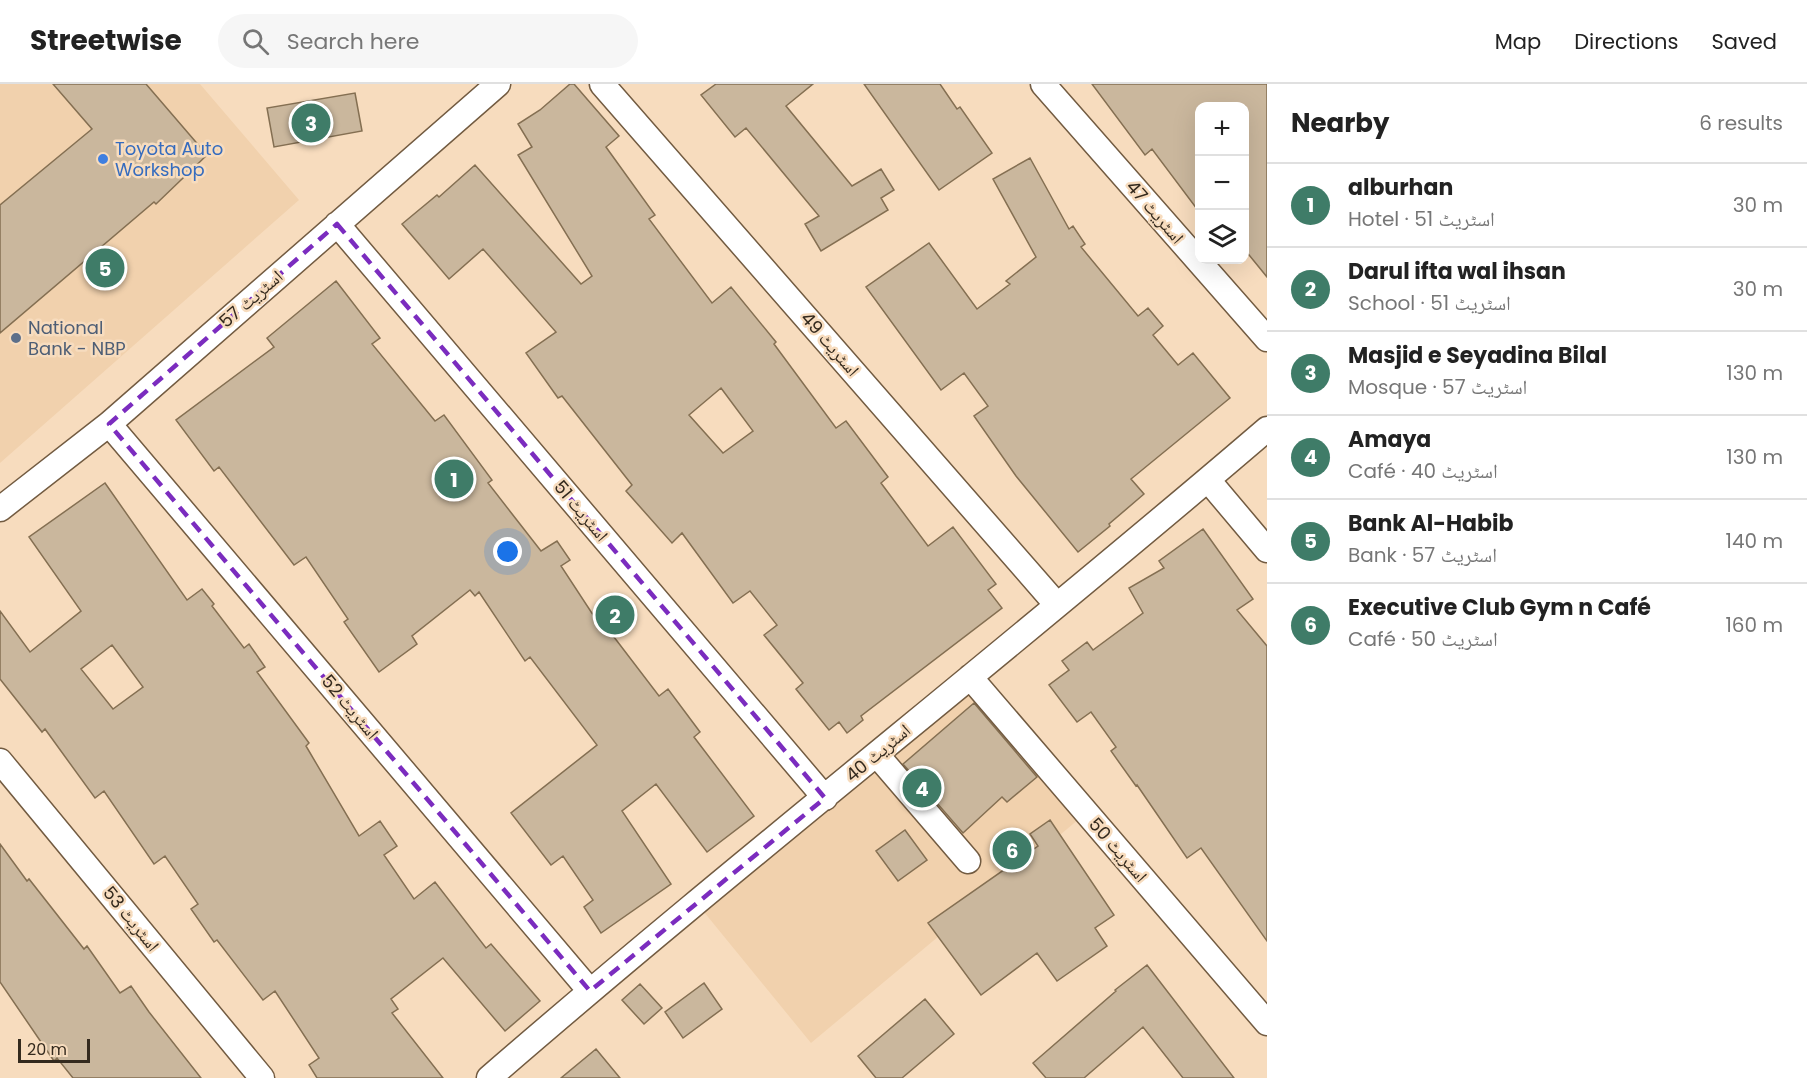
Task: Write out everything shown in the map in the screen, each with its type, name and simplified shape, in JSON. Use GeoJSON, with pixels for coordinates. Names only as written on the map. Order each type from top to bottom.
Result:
{"type":"FeatureCollection","features":[{"type":"Feature","properties":{"kind":"street","name":"اسٹریٹ 57"},"geometry":{"type":"LineString","coordinates":[[0,509],[109,424],[498,84]]}},
{"type":"Feature","properties":{"kind":"street","name":"اسٹریٹ 49"},"geometry":{"type":"LineString","coordinates":[[602,84],[1057,604]]}},
{"type":"Feature","properties":{"kind":"street","name":"اسٹریٹ 47"},"geometry":{"type":"LineString","coordinates":[[1043,84],[1267,339]]}},
{"type":"Feature","properties":{"kind":"street","name":"اسٹریٹ 51"},"geometry":{"type":"LineString","coordinates":[[337,224],[825,798]]}},
{"type":"Feature","properties":{"kind":"street","name":"اسٹریٹ 52"},"geometry":{"type":"LineString","coordinates":[[109,424],[590,991]]}},
{"type":"Feature","properties":{"kind":"street","name":"اسٹریٹ 40"},"geometry":{"type":"LineString","coordinates":[[489,1078],[590,991],[1267,429]]}},
{"type":"Feature","properties":{"kind":"street"},"geometry":{"type":"LineString","coordinates":[[1208,480],[1267,550]]}},
{"type":"Feature","properties":{"kind":"street","name":"اسٹریٹ 50"},"geometry":{"type":"LineString","coordinates":[[970,677],[1267,1023]]}},
{"type":"Feature","properties":{"kind":"street"},"geometry":{"type":"LineString","coordinates":[[877,755],[968,861]]}},
{"type":"Feature","properties":{"kind":"street","name":"اسٹریٹ 53"},"geometry":{"type":"LineString","coordinates":[[0,761],[262,1078]]}},
{"type":"Feature","properties":{"kind":"highlighted area"},"geometry":{"type":"Polygon","coordinates":[[[337,224],[825,798],[590,991],[109,424],[337,224]]]}},
{"type":"Feature","properties":{"kind":"shaded area"},"geometry":{"type":"Polygon","coordinates":[[[0,84],[200,84],[299,200],[0,463],[0,84]]]}},
{"type":"Feature","properties":{"kind":"shaded area"},"geometry":{"type":"Polygon","coordinates":[[[967,692],[1079,819],[811,1043],[704,912],[967,692]]]}},
{"type":"Feature","properties":{"kind":"building"},"geometry":{"type":"Polygon","coordinates":[[[53,84],[146,84],[207,155],[156,204],[154,202],[0,333],[0,205],[92,129],[53,84]]]}},
{"type":"Feature","properties":{"kind":"building"},"geometry":{"type":"Polygon","coordinates":[[[570,84],[574,84],[619,136],[606,147],[655,215],[649,219],[712,303],[731,287],[776,342],[774,344],[836,428],[846,421],[888,477],[881,483],[928,546],[953,527],[996,584],[988,590],[1002,608],[861,716],[863,720],[847,733],[839,722],[829,730],[796,689],[803,683],[764,635],[777,625],[750,591],[733,603],[682,533],[672,543],[626,491],[632,485],[562,396],[558,398],[526,353],[556,332],[483,249],[449,279],[402,224],[437,195],[439,197],[475,165],[581,284],[592,276],[518,155],[532,147],[518,124],[540,110],[570,84]],[[721,388],[689,415],[723,453],[753,431],[721,388]]]}},
{"type":"Feature","properties":{"kind":"building"},"geometry":{"type":"Polygon","coordinates":[[[716,84],[813,84],[786,106],[852,186],[881,169],[894,190],[881,198],[888,210],[821,251],[805,224],[819,216],[746,128],[735,137],[701,95],[716,84]]]}},
{"type":"Feature","properties":{"kind":"building"},"geometry":{"type":"Polygon","coordinates":[[[864,84],[940,84],[957,109],[960,107],[992,153],[939,190],[864,84]]]}},
{"type":"Feature","properties":{"kind":"building"},"geometry":{"type":"Polygon","coordinates":[[[1092,84],[1267,84],[1267,277],[1249,255],[1249,102],[1195,102],[1195,206],[1152,149],[1145,155],[1092,84]]]}},
{"type":"Feature","properties":{"kind":"building"},"geometry":{"type":"Polygon","coordinates":[[[355,93],[362,131],[274,147],[267,108],[355,93]]]}},
{"type":"Feature","properties":{"kind":"building"},"geometry":{"type":"Polygon","coordinates":[[[1030,158],[1069,229],[1073,226],[1085,244],[1081,247],[1138,316],[1148,308],[1163,326],[1153,335],[1178,365],[1193,353],[1230,398],[1131,479],[1144,494],[1078,552],[1016,476],[974,416],[988,406],[964,373],[941,390],[866,287],[929,243],[977,309],[1010,284],[1006,281],[1036,257],[993,179],[1030,158]]]}},
{"type":"Feature","properties":{"kind":"building"},"geometry":{"type":"Polygon","coordinates":[[[336,281],[380,338],[372,344],[435,421],[444,415],[492,480],[488,483],[541,551],[557,541],[570,560],[561,566],[601,627],[604,624],[659,696],[668,689],[700,732],[694,737],[754,816],[707,852],[656,784],[622,811],[671,884],[601,933],[584,907],[593,900],[563,856],[551,865],[511,813],[597,745],[530,657],[525,661],[479,592],[475,596],[470,590],[412,636],[417,644],[379,672],[344,622],[348,619],[306,557],[294,565],[219,467],[214,471],[176,420],[274,347],[267,338],[336,281]]]}},
{"type":"Feature","properties":{"kind":"building"},"geometry":{"type":"Polygon","coordinates":[[[105,483],[187,600],[202,589],[244,648],[249,644],[265,667],[257,672],[309,743],[306,746],[359,836],[380,821],[397,846],[384,855],[414,899],[435,882],[486,948],[491,944],[540,1001],[505,1031],[443,958],[391,999],[398,1009],[392,1013],[443,1078],[317,1078],[309,1065],[319,1058],[275,991],[263,1000],[217,940],[214,942],[191,909],[198,904],[165,856],[154,864],[104,791],[95,798],[45,729],[42,732],[0,679],[0,611],[30,652],[81,611],[29,537],[105,483]],[[112,645],[81,669],[113,709],[143,687],[112,645]]]}},
{"type":"Feature","properties":{"kind":"building"},"geometry":{"type":"Polygon","coordinates":[[[1203,529],[1253,599],[1237,610],[1267,646],[1267,941],[1201,848],[1187,858],[1111,751],[1116,747],[1091,712],[1077,722],[1049,685],[1069,670],[1062,661],[1087,642],[1093,650],[1143,613],[1129,588],[1164,568],[1159,561],[1203,529]]]}},
{"type":"Feature","properties":{"kind":"building"},"geometry":{"type":"Polygon","coordinates":[[[974,703],[1037,777],[1007,802],[1002,797],[963,833],[903,764],[974,703]]]}},
{"type":"Feature","properties":{"kind":"building"},"geometry":{"type":"Polygon","coordinates":[[[1050,820],[1114,915],[1095,928],[1107,946],[1057,981],[1037,953],[981,995],[928,923],[1038,846],[1030,834],[1050,820]]]}},
{"type":"Feature","properties":{"kind":"building"},"geometry":{"type":"Polygon","coordinates":[[[905,830],[927,860],[898,881],[876,851],[905,830]]]}},
{"type":"Feature","properties":{"kind":"building"},"geometry":{"type":"Polygon","coordinates":[[[0,844],[27,881],[29,879],[84,949],[87,946],[120,993],[131,986],[201,1078],[73,1078],[57,1058],[54,1061],[0,982],[0,844]]]}},
{"type":"Feature","properties":{"kind":"building"},"geometry":{"type":"Polygon","coordinates":[[[1147,965],[1234,1078],[1183,1078],[1143,1027],[1084,1078],[1046,1078],[1033,1063],[1115,990],[1147,965]]]}},
{"type":"Feature","properties":{"kind":"building"},"geometry":{"type":"Polygon","coordinates":[[[704,983],[722,1009],[683,1038],[665,1012],[704,983]]]}},
{"type":"Feature","properties":{"kind":"building"},"geometry":{"type":"Polygon","coordinates":[[[640,984],[662,1008],[644,1024],[622,1000],[640,984]]]}},
{"type":"Feature","properties":{"kind":"building"},"geometry":{"type":"Polygon","coordinates":[[[925,999],[954,1034],[902,1078],[876,1078],[858,1056],[925,999]]]}},
{"type":"Feature","properties":{"kind":"building"},"geometry":{"type":"Polygon","coordinates":[[[596,1049],[620,1078],[561,1078],[596,1049]]]}},
{"type":"Feature","properties":{"kind":"place","name":"Masjid e Seyadina Bilal"},"geometry":{"type":"Point","coordinates":[311,123]}},
{"type":"Feature","properties":{"kind":"place","name":"Toyota Auto Workshop"},"geometry":{"type":"Point","coordinates":[103,159]}},
{"type":"Feature","properties":{"kind":"place","name":"Bank Al-Habib"},"geometry":{"type":"Point","coordinates":[105,268]}},
{"type":"Feature","properties":{"kind":"place","name":"National Bank - NBP"},"geometry":{"type":"Point","coordinates":[16,338]}},
{"type":"Feature","properties":{"kind":"place","name":"alburhan"},"geometry":{"type":"Point","coordinates":[454,479]}},
{"type":"Feature","properties":{"kind":"place","name":"Darul ifta wal ihsan"},"geometry":{"type":"Point","coordinates":[615,615]}},
{"type":"Feature","properties":{"kind":"place","name":"Amaya"},"geometry":{"type":"Point","coordinates":[922,788]}},
{"type":"Feature","properties":{"kind":"place","name":"Executive Club Gym n Café"},"geometry":{"type":"Point","coordinates":[1012,850]}}]}
